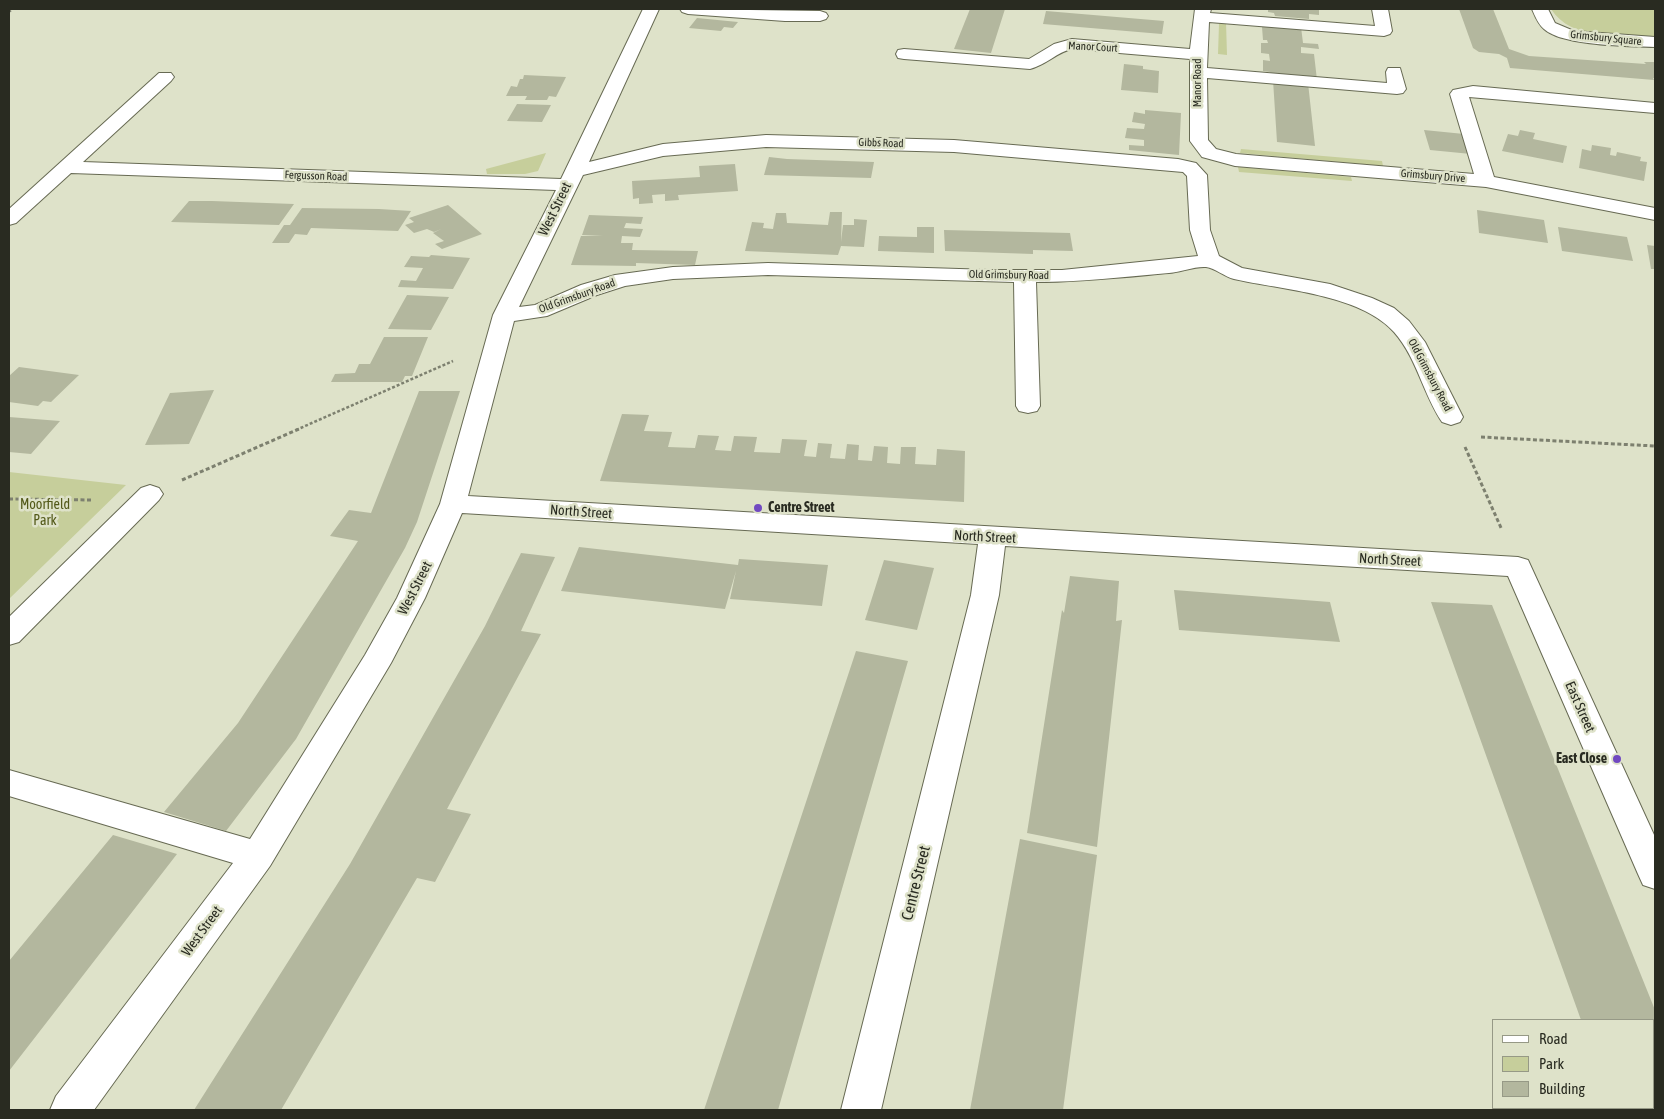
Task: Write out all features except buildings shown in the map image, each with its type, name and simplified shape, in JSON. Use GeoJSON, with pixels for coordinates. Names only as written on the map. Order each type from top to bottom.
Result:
{"type":"FeatureCollection","features":[{"type":"Feature","properties":{"kind":"street","name":"West Street"},"geometry":{"type":"LineString","coordinates":[[70,1110],[258,856],[376,663],[411,598],[453,504],[500,328],[651,9]]}},
{"type":"Feature","properties":{"kind":"street"},"geometry":{"type":"LineString","coordinates":[[688,9],[785,16],[820,16]]}},
{"type":"Feature","properties":{"kind":"street"},"geometry":{"type":"LineString","coordinates":[[1202,13],[1384,31],[1380,9]]}},
{"type":"Feature","properties":{"kind":"street","name":"Grimsbury Square"},"geometry":{"type":"LineString","coordinates":[[1540,9],[1547,24],[1560,32],[1582,36],[1655,42]]}},
{"type":"Feature","properties":{"kind":"street","name":"Manor Road"},"geometry":{"type":"LineString","coordinates":[[1202,13],[1198,54],[1198,141],[1208,152]]}},
{"type":"Feature","properties":{"kind":"street","name":"Manor Court"},"geometry":{"type":"LineString","coordinates":[[904,54],[1030,64],[1037,62],[1058,47],[1072,44],[1198,54]]}},
{"type":"Feature","properties":{"kind":"street"},"geometry":{"type":"LineString","coordinates":[[1198,72],[1399,97],[1394,72]]}},
{"type":"Feature","properties":{"kind":"street"},"geometry":{"type":"LineString","coordinates":[[9,220],[165,77]]}},
{"type":"Feature","properties":{"kind":"street"},"geometry":{"type":"LineString","coordinates":[[1486,181],[1459,94],[1465,91],[1655,108]]}},
{"type":"Feature","properties":{"kind":"street","name":"Gibbs Road"},"geometry":{"type":"LineString","coordinates":[[571,178],[664,150],[704,145],[766,142],[954,146],[1063,154],[1189,167],[1197,175],[1201,237],[1204,249],[1210,260]]}},
{"type":"Feature","properties":{"kind":"street","name":"Grimsbury Drive"},"geometry":{"type":"LineString","coordinates":[[1208,152],[1235,160],[1486,181],[1655,214]]}},
{"type":"Feature","properties":{"kind":"street","name":"Fergusson Road"},"geometry":{"type":"LineString","coordinates":[[66,167],[571,178]]}},
{"type":"Feature","properties":{"kind":"street","name":"Old Grimsbury Road"},"geometry":{"type":"LineString","coordinates":[[500,328],[589,290],[623,280],[673,273],[768,269],[1025,276],[1114,272],[1210,260],[1220,266],[1245,275],[1322,289],[1364,303],[1386,313],[1401,326],[1414,342],[1456,426]]}},
{"type":"Feature","properties":{"kind":"street"},"geometry":{"type":"LineString","coordinates":[[1025,276],[1028,406]]}},
{"type":"Feature","properties":{"kind":"street"},"geometry":{"type":"LineString","coordinates":[[9,634],[145,499]]}},
{"type":"Feature","properties":{"kind":"street","name":"North Street"},"geometry":{"type":"LineString","coordinates":[[453,504],[992,538],[1518,567]]}},
{"type":"Feature","properties":{"kind":"street","name":"Centre Street"},"geometry":{"type":"LineString","coordinates":[[861,1110],[986,595],[992,538]]}},
{"type":"Feature","properties":{"kind":"street","name":"East Street"},"geometry":{"type":"LineString","coordinates":[[1518,567],[1654,869]]}},
{"type":"Feature","properties":{"kind":"street"},"geometry":{"type":"LineString","coordinates":[[9,783],[258,856]]}},
{"type":"Feature","properties":{"kind":"path"},"geometry":{"type":"LineString","coordinates":[[9,12],[12,9]]}},
{"type":"Feature","properties":{"kind":"path"},"geometry":{"type":"LineString","coordinates":[[9,505],[11,499],[145,499],[500,328]]}},
{"type":"Feature","properties":{"kind":"path"},"geometry":{"type":"LineString","coordinates":[[1518,567],[1456,426],[1655,446]]}},
{"type":"Feature","properties":{"kind":"green space"},"geometry":{"type":"Polygon","coordinates":[[[1551,9],[1655,9],[1655,38],[1598,35],[1584,32],[1571,27],[1551,9]]]}},
{"type":"Feature","properties":{"kind":"green space"},"geometry":{"type":"Polygon","coordinates":[[[1226,22],[1227,55],[1218,54],[1219,24],[1226,22]]]}},
{"type":"Feature","properties":{"kind":"green space"},"geometry":{"type":"Polygon","coordinates":[[[1241,149],[1382,161],[1383,166],[1240,153],[1241,149]]]}},
{"type":"Feature","properties":{"kind":"green space"},"geometry":{"type":"Polygon","coordinates":[[[546,153],[538,171],[525,174],[487,174],[486,169],[546,153]]]}},
{"type":"Feature","properties":{"kind":"green space"},"geometry":{"type":"Polygon","coordinates":[[[1238,167],[1351,177],[1352,181],[1239,172],[1238,167]]]}},
{"type":"Feature","properties":{"kind":"green space","name":"Moorfield Park"},"geometry":{"type":"Polygon","coordinates":[[[9,472],[126,485],[9,599],[9,472]]]}},
{"type":"Feature","properties":{"kind":"place","name":"Centre Street"},"geometry":{"type":"Point","coordinates":[758,508]}},
{"type":"Feature","properties":{"kind":"place","name":"East Close"},"geometry":{"type":"Point","coordinates":[1617,759]}}]}
